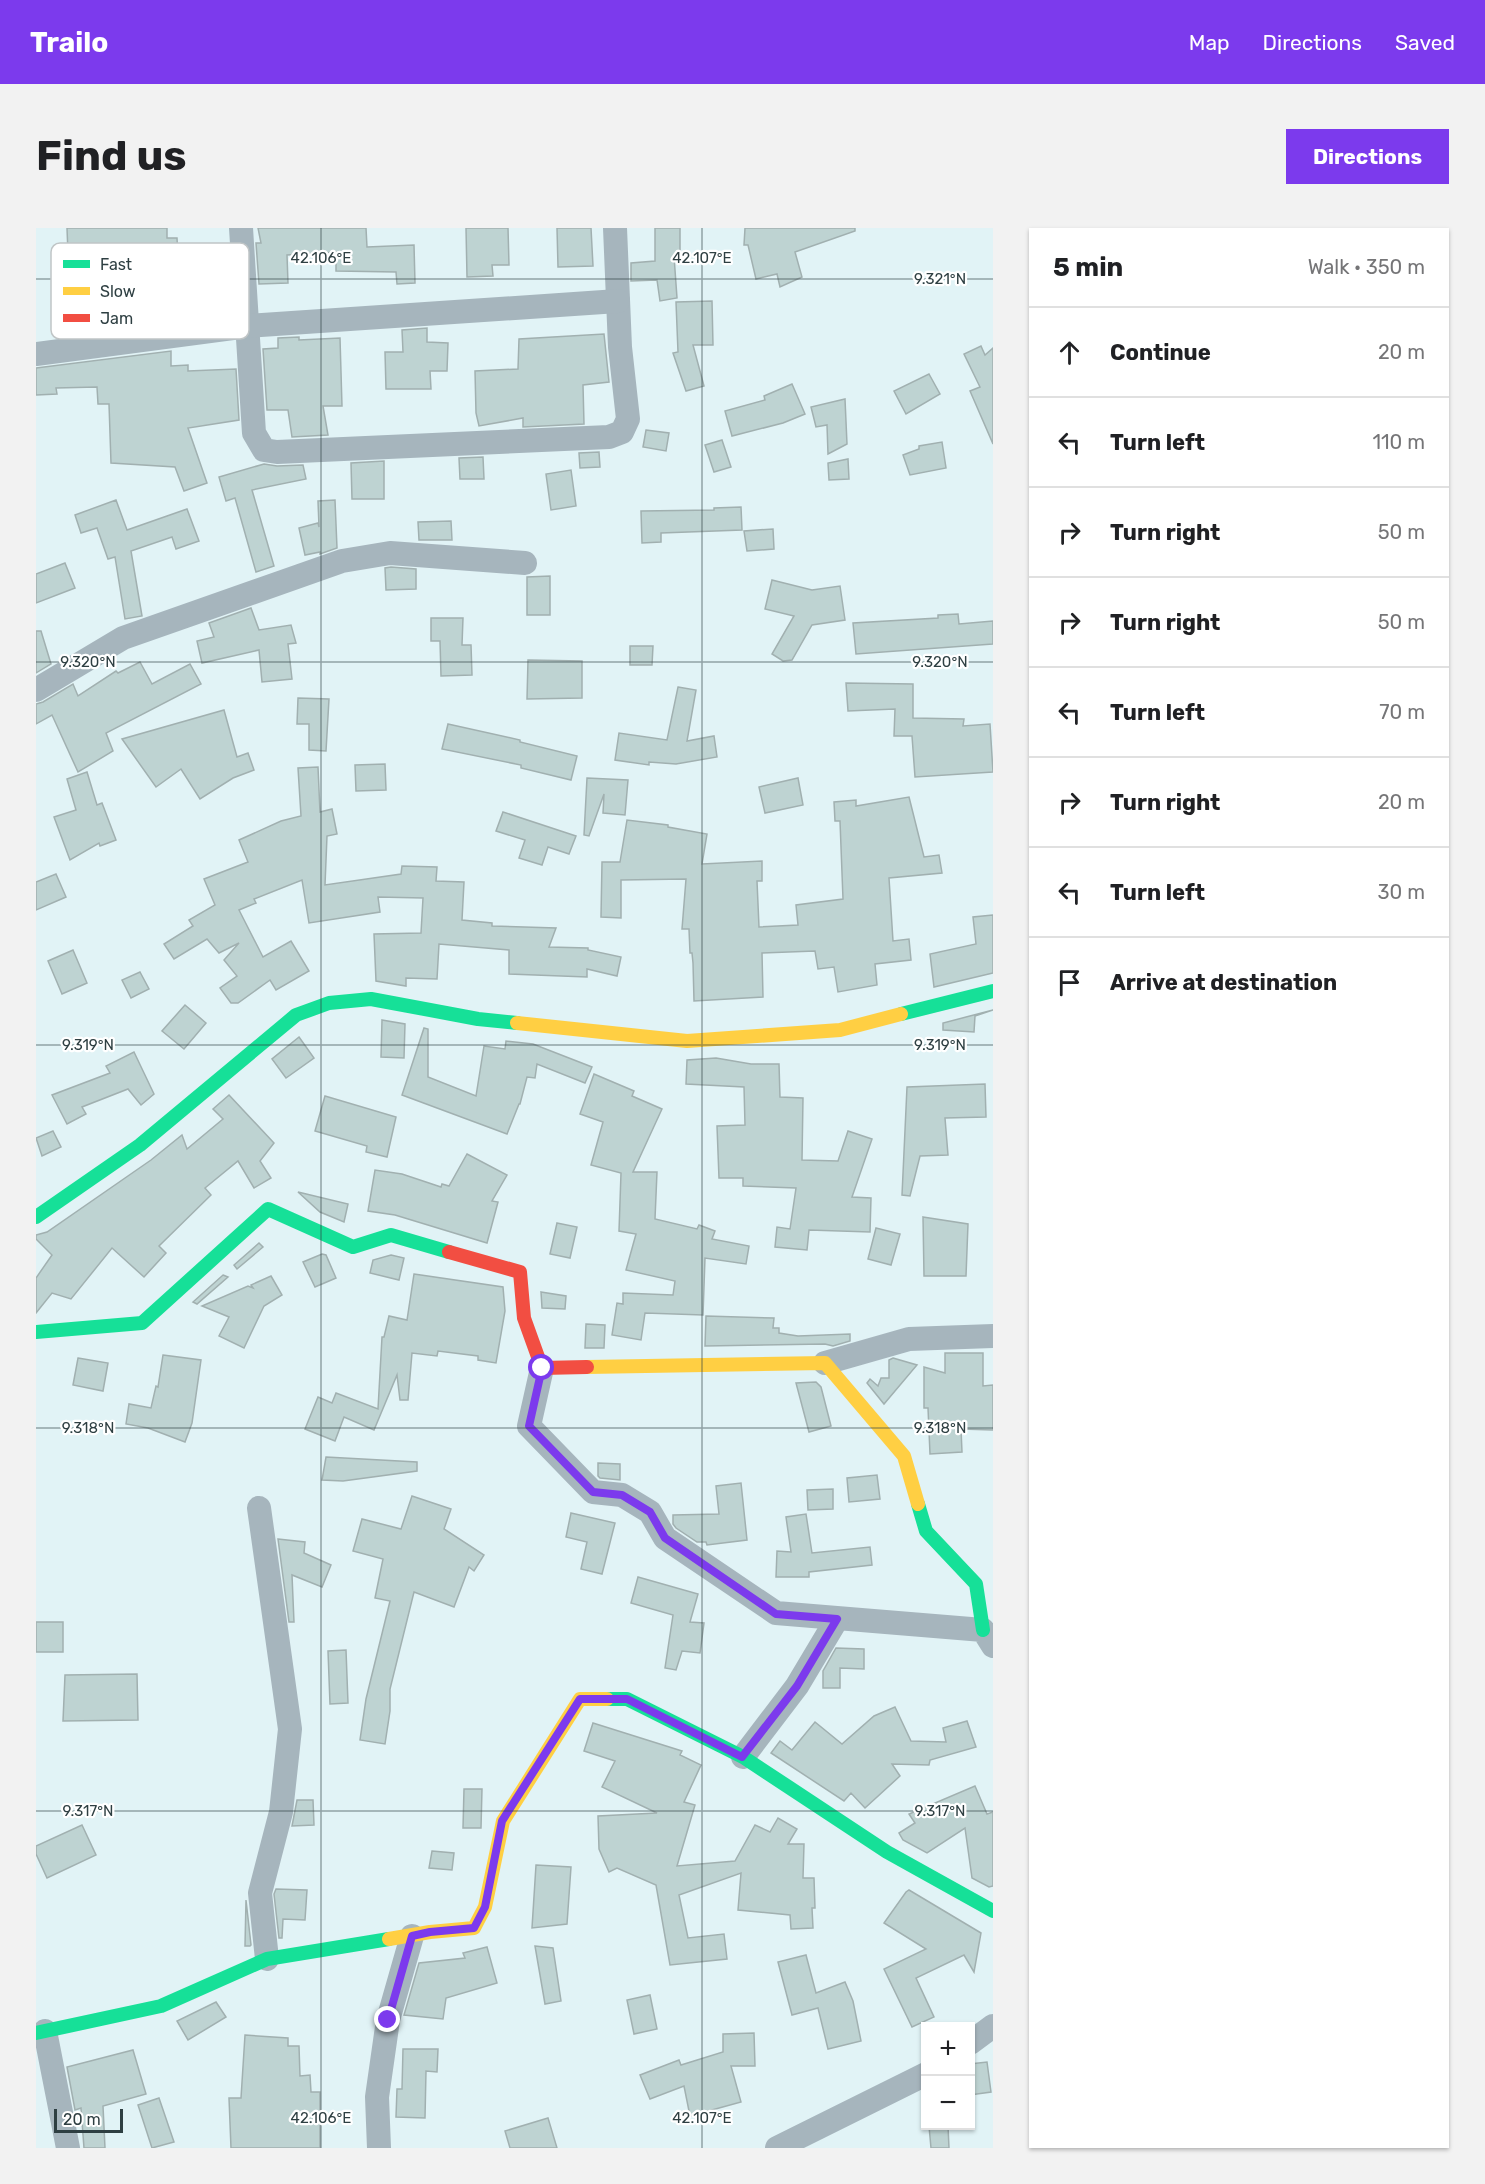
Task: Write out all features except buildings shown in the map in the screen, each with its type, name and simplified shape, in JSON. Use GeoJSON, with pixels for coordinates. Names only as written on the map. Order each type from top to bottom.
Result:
{"type":"FeatureCollection","features":[{"type":"Feature","properties":{"kind":"street"},"geometry":{"type":"LineString","coordinates":[[241,228],[242,243]]}},
{"type":"Feature","properties":{"kind":"street"},"geometry":{"type":"LineString","coordinates":[[249,339],[255,434],[264,450],[277,452],[609,437],[622,432],[628,419],[620,346],[615,228]]}},
{"type":"Feature","properties":{"kind":"street"},"geometry":{"type":"LineString","coordinates":[[249,326],[618,301]]}},
{"type":"Feature","properties":{"kind":"street"},"geometry":{"type":"LineString","coordinates":[[36,354],[150,339]]}},
{"type":"Feature","properties":{"kind":"street"},"geometry":{"type":"LineString","coordinates":[[36,690],[123,638],[342,561],[390,553],[525,563]]}},
{"type":"Feature","properties":{"kind":"street"},"geometry":{"type":"LineString","coordinates":[[36,1217],[140,1145],[296,1015],[329,1003],[371,999],[478,1019],[687,1041],[840,1030],[993,991]]}},
{"type":"Feature","properties":{"kind":"street"},"geometry":{"type":"LineString","coordinates":[[36,1332],[141,1323],[268,1209],[353,1247],[392,1235],[520,1272],[524,1318],[542,1368],[529,1426],[593,1492],[622,1495],[650,1512],[665,1538],[776,1614],[837,1619],[988,1638],[976,1584],[926,1531],[904,1456],[825,1363]]}},
{"type":"Feature","properties":{"kind":"street"},"geometry":{"type":"LineString","coordinates":[[542,1368],[825,1363],[909,1339],[993,1336]]}},
{"type":"Feature","properties":{"kind":"street"},"geometry":{"type":"LineString","coordinates":[[259,1508],[290,1729],[281,1812],[260,1893],[267,1959]]}},
{"type":"Feature","properties":{"kind":"street"},"geometry":{"type":"LineString","coordinates":[[742,1757],[797,1686],[837,1619]]}},
{"type":"Feature","properties":{"kind":"street"},"geometry":{"type":"LineString","coordinates":[[68,2148],[41,2032],[160,2006],[267,1959],[430,1932],[474,1928],[485,1907],[502,1821],[580,1699],[627,1699],[742,1757],[887,1852],[993,1911]]}},
{"type":"Feature","properties":{"kind":"street"},"geometry":{"type":"LineString","coordinates":[[379,2148],[377,2097],[388,2020],[412,1936]]}},
{"type":"Feature","properties":{"kind":"street"},"geometry":{"type":"LineString","coordinates":[[975,2039],[993,2026]]}},
{"type":"Feature","properties":{"kind":"street"},"geometry":{"type":"LineString","coordinates":[[777,2148],[922,2076]]}},
{"type":"Feature","properties":{"kind":"traffic: fast"},"geometry":{"type":"LineString","coordinates":[[901,1014],[993,991]]}},
{"type":"Feature","properties":{"kind":"traffic: fast"},"geometry":{"type":"LineString","coordinates":[[36,1217],[140,1145],[296,1015],[329,1003],[371,999],[478,1019],[517,1023]]}},
{"type":"Feature","properties":{"kind":"traffic: fast"},"geometry":{"type":"LineString","coordinates":[[36,1332],[142,1323],[268,1209],[353,1247],[391,1235],[449,1252]]}},
{"type":"Feature","properties":{"kind":"traffic: fast"},"geometry":{"type":"LineString","coordinates":[[918,1504],[926,1531],[976,1584],[983,1630]]}},
{"type":"Feature","properties":{"kind":"traffic: fast"},"geometry":{"type":"LineString","coordinates":[[607,1699],[627,1699],[743,1757],[887,1852],[993,1911]]}},
{"type":"Feature","properties":{"kind":"traffic: fast"},"geometry":{"type":"LineString","coordinates":[[36,2033],[161,2006],[267,1959],[389,1939]]}},
{"type":"Feature","properties":{"kind":"traffic: slow"},"geometry":{"type":"LineString","coordinates":[[517,1023],[687,1041],[840,1030],[901,1014]]}},
{"type":"Feature","properties":{"kind":"traffic: slow"},"geometry":{"type":"LineString","coordinates":[[587,1367],[825,1363],[904,1456],[918,1504]]}},
{"type":"Feature","properties":{"kind":"traffic: slow"},"geometry":{"type":"LineString","coordinates":[[389,1939],[474,1928],[485,1907],[503,1821],[580,1699],[607,1699]]}},
{"type":"Feature","properties":{"kind":"traffic: jam"},"geometry":{"type":"LineString","coordinates":[[449,1252],[520,1272],[524,1318],[542,1368],[587,1367]]}},
{"type":"Feature","properties":{"kind":"route"},"geometry":{"type":"LineString","coordinates":[[388,2020],[412,1936],[474,1928],[485,1907],[502,1821],[580,1699],[627,1699],[742,1757],[797,1686],[837,1619],[776,1614],[665,1538],[650,1512],[622,1495],[593,1492],[529,1426],[542,1368]]}}]}
